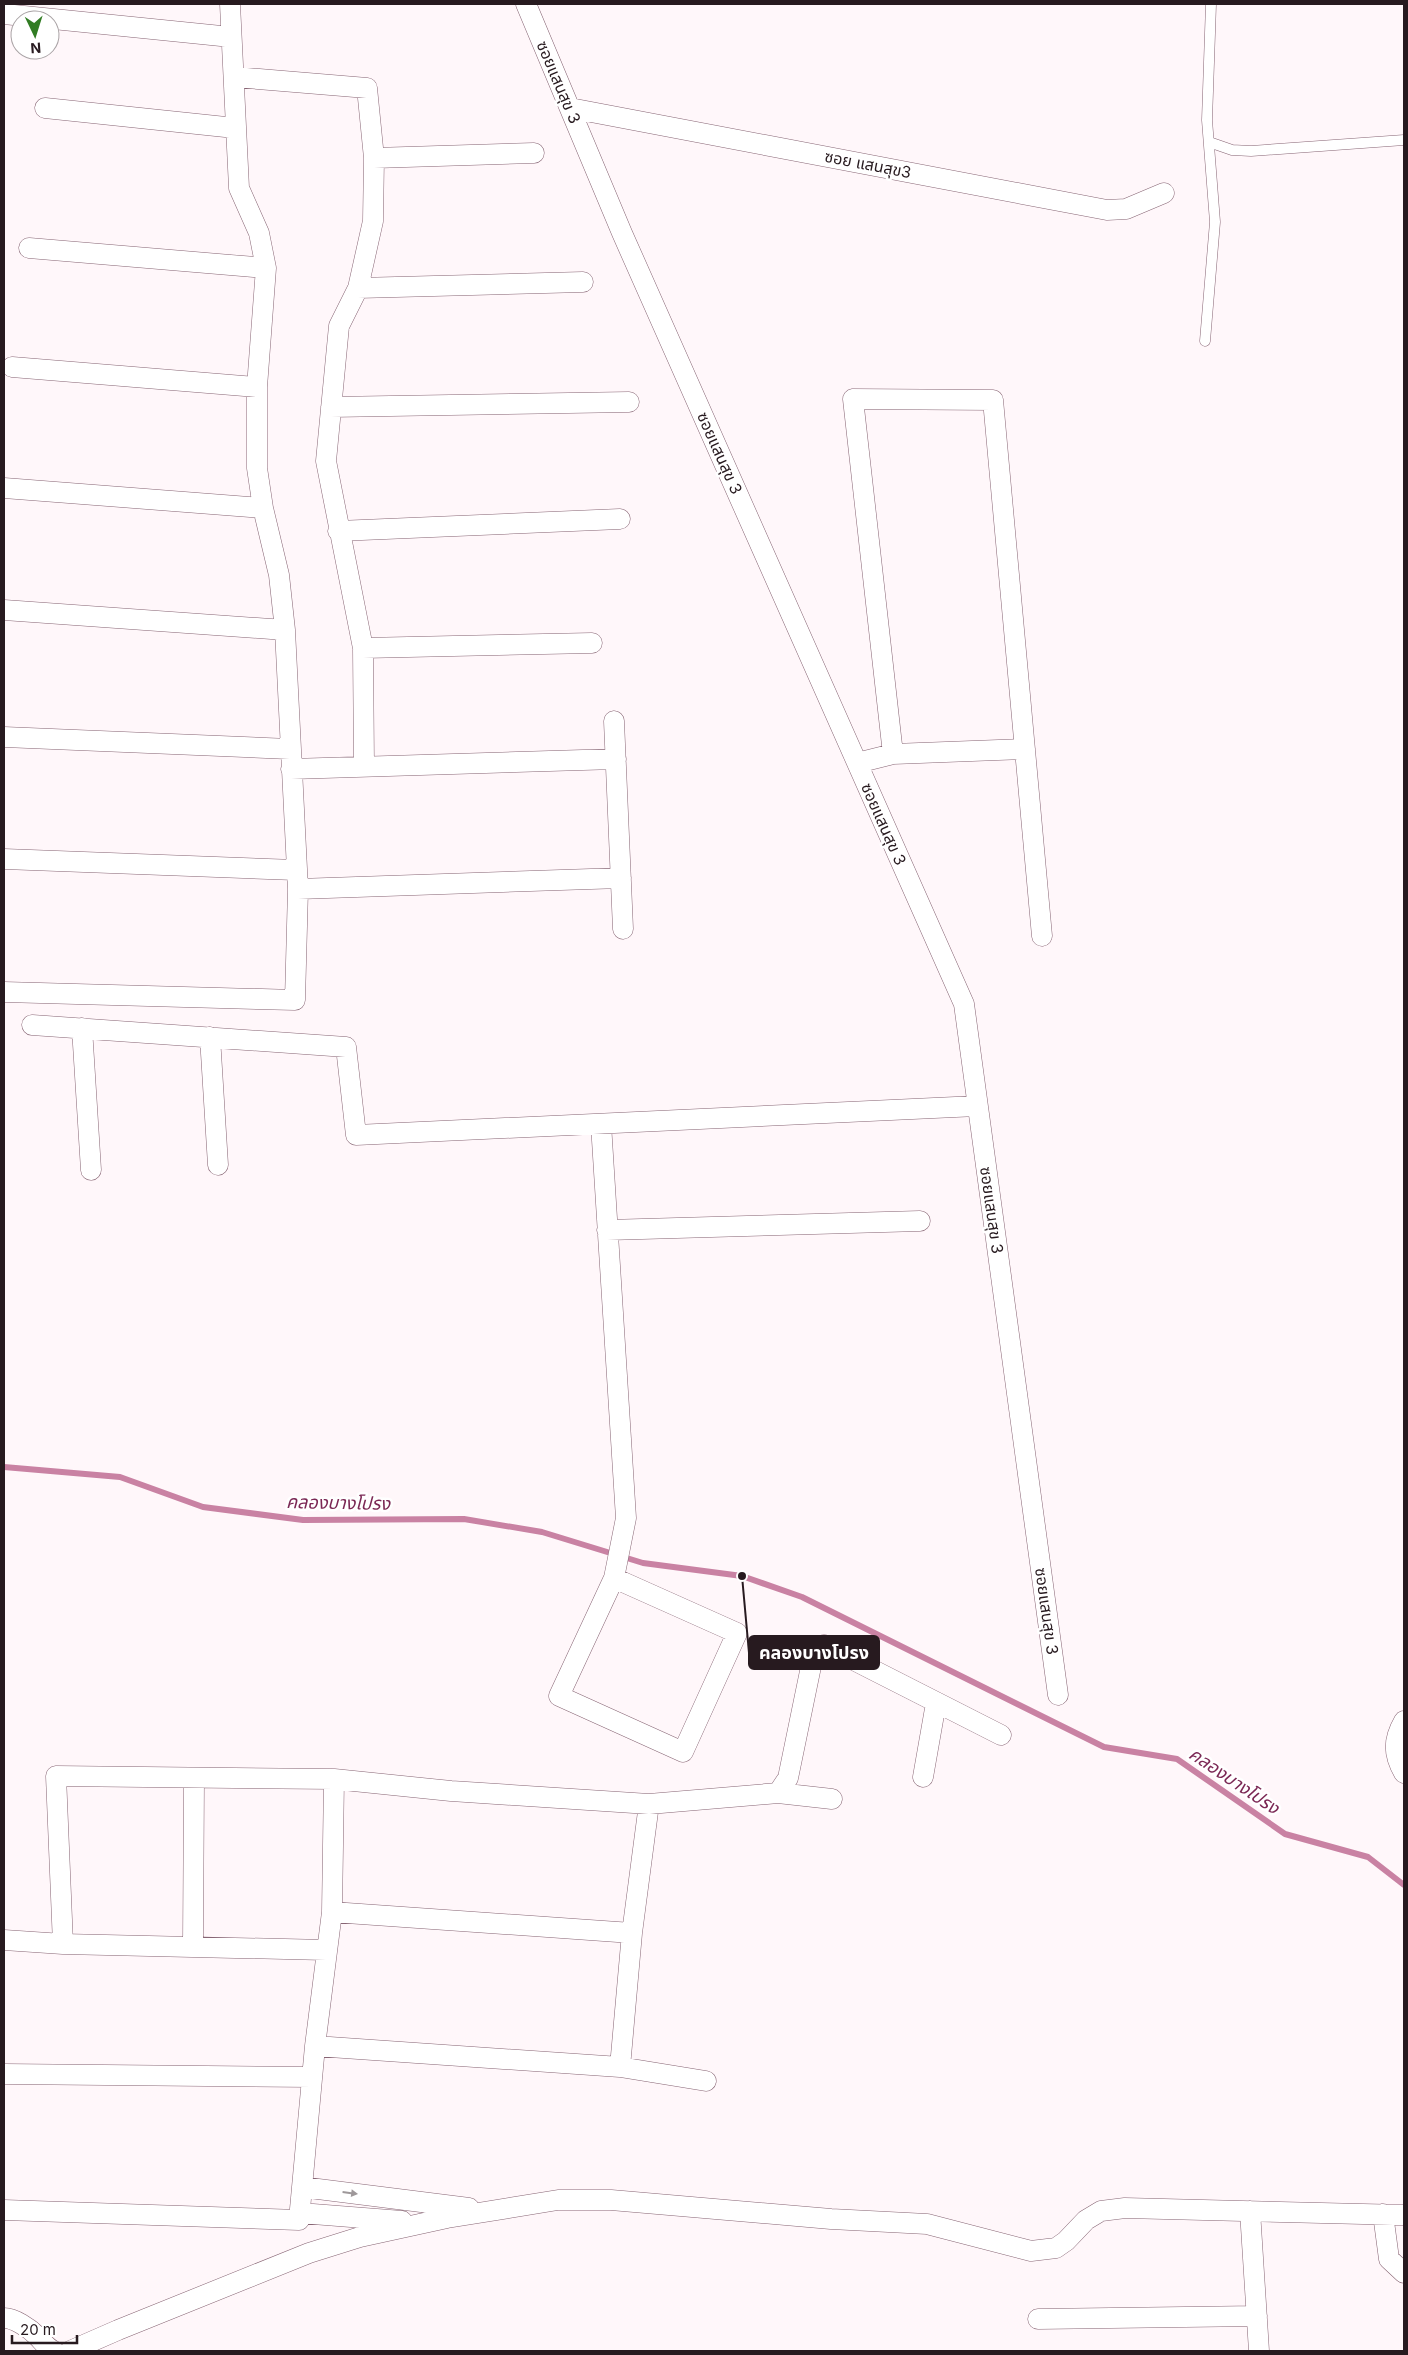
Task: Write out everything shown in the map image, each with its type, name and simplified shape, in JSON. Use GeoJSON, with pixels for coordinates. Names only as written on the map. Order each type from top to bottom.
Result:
{"type":"FeatureCollection","features":[{"type":"Feature","properties":{"kind":"street"},"geometry":{"type":"LineString","coordinates":[[4,992],[295,1000],[297,880],[285,630],[280,575],[263,508],[257,468],[257,387],[266,268],[259,232],[239,188],[230,4]]}},
{"type":"Feature","properties":{"kind":"street","name":"ซอยแสนสุข 3"},"geometry":{"type":"LineString","coordinates":[[526,4],[622,233],[964,1004],[1058,1695]]}},
{"type":"Feature","properties":{"kind":"street"},"geometry":{"type":"LineString","coordinates":[[4,14],[231,37]]}},
{"type":"Feature","properties":{"kind":"street"},"geometry":{"type":"LineString","coordinates":[[234,77],[367,88],[374,158],[373,221],[358,288],[339,326],[326,460],[338,531],[363,648],[364,766]]}},
{"type":"Feature","properties":{"kind":"street"},"geometry":{"type":"LineString","coordinates":[[45,108],[235,128]]}},
{"type":"Feature","properties":{"kind":"street","name":"ซอย แสนสุข3"},"geometry":{"type":"LineString","coordinates":[[570,108],[1107,210],[1126,209],[1164,193]]}},
{"type":"Feature","properties":{"kind":"street"},"geometry":{"type":"LineString","coordinates":[[374,158],[534,153]]}},
{"type":"Feature","properties":{"kind":"street"},"geometry":{"type":"LineString","coordinates":[[29,248],[266,268]]}},
{"type":"Feature","properties":{"kind":"street"},"geometry":{"type":"LineString","coordinates":[[358,288],[583,282]]}},
{"type":"Feature","properties":{"kind":"street"},"geometry":{"type":"LineString","coordinates":[[12,367],[257,387]]}},
{"type":"Feature","properties":{"kind":"street"},"geometry":{"type":"LineString","coordinates":[[893,754],[853,399],[993,400],[1042,936]]}},
{"type":"Feature","properties":{"kind":"street"},"geometry":{"type":"LineString","coordinates":[[331,407],[629,402]]}},
{"type":"Feature","properties":{"kind":"street"},"geometry":{"type":"LineString","coordinates":[[4,488],[263,508]]}},
{"type":"Feature","properties":{"kind":"street"},"geometry":{"type":"LineString","coordinates":[[338,531],[620,519]]}},
{"type":"Feature","properties":{"kind":"street"},"geometry":{"type":"LineString","coordinates":[[4,610],[285,630]]}},
{"type":"Feature","properties":{"kind":"street"},"geometry":{"type":"LineString","coordinates":[[363,648],[592,643]]}},
{"type":"Feature","properties":{"kind":"street"},"geometry":{"type":"LineString","coordinates":[[614,721],[623,929]]}},
{"type":"Feature","properties":{"kind":"street"},"geometry":{"type":"LineString","coordinates":[[4,737],[364,766],[616,759]]}},
{"type":"Feature","properties":{"kind":"street"},"geometry":{"type":"LineString","coordinates":[[857,763],[893,754],[1025,749]]}},
{"type":"Feature","properties":{"kind":"street"},"geometry":{"type":"LineString","coordinates":[[4,859],[297,880],[621,878]]}},
{"type":"Feature","properties":{"kind":"street"},"geometry":{"type":"LineString","coordinates":[[32,1025],[346,1046],[356,1135],[978,1106]]}},
{"type":"Feature","properties":{"kind":"street"},"geometry":{"type":"LineString","coordinates":[[82,1028],[91,1170]]}},
{"type":"Feature","properties":{"kind":"street"},"geometry":{"type":"LineString","coordinates":[[210,1037],[218,1165]]}},
{"type":"Feature","properties":{"kind":"street"},"geometry":{"type":"LineString","coordinates":[[601,1124],[626,1518],[615,1574],[559,1696],[683,1752],[737,1634],[615,1574]]}},
{"type":"Feature","properties":{"kind":"street"},"geometry":{"type":"LineString","coordinates":[[608,1230],[920,1221]]}},
{"type":"Feature","properties":{"kind":"street"},"geometry":{"type":"LineString","coordinates":[[778,1793],[788,1778],[815,1647],[824,1645],[1001,1735]]}},
{"type":"Feature","properties":{"kind":"street"},"geometry":{"type":"LineString","coordinates":[[923,1777],[936,1703]]}},
{"type":"Feature","properties":{"kind":"street"},"geometry":{"type":"LineString","coordinates":[[1404,1721],[1394,1742],[1395,1755],[1404,1773]]}},
{"type":"Feature","properties":{"kind":"street"},"geometry":{"type":"LineString","coordinates":[[63,1944],[56,1776],[334,1779],[451,1790],[649,1804],[778,1793],[832,1800]]}},
{"type":"Feature","properties":{"kind":"street"},"geometry":{"type":"LineString","coordinates":[[193,1947],[194,1778]]}},
{"type":"Feature","properties":{"kind":"street"},"geometry":{"type":"LineString","coordinates":[[4,2210],[299,2220],[315,2046],[332,1912],[334,1779]]}},
{"type":"Feature","properties":{"kind":"street"},"geometry":{"type":"LineString","coordinates":[[620,2067],[632,1933],[649,1804]]}},
{"type":"Feature","properties":{"kind":"street"},"geometry":{"type":"LineString","coordinates":[[332,1912],[632,1933]]}},
{"type":"Feature","properties":{"kind":"street"},"geometry":{"type":"LineString","coordinates":[[4,1940],[63,1944],[326,1950]]}},
{"type":"Feature","properties":{"kind":"street"},"geometry":{"type":"LineString","coordinates":[[315,2046],[620,2067],[706,2081]]}},
{"type":"Feature","properties":{"kind":"street"},"geometry":{"type":"LineString","coordinates":[[4,2074],[312,2077]]}},
{"type":"Feature","properties":{"kind":"street"},"geometry":{"type":"LineString","coordinates":[[302,2187],[491,2211]]}},
{"type":"Feature","properties":{"kind":"street"},"geometry":{"type":"LineString","coordinates":[[70,2351],[310,2253],[360,2237],[424,2223],[558,2200],[611,2200],[811,2217],[927,2224],[1031,2251],[1056,2248],[1066,2241],[1086,2220],[1101,2211],[1125,2208],[1404,2214]]}},
{"type":"Feature","properties":{"kind":"street"},"geometry":{"type":"LineString","coordinates":[[1250,2211],[1259,2351]]}},
{"type":"Feature","properties":{"kind":"street"},"geometry":{"type":"LineString","coordinates":[[300,2213],[424,2223]]}},
{"type":"Feature","properties":{"kind":"street"},"geometry":{"type":"LineString","coordinates":[[1383,2214],[1389,2259],[1404,2273]]}},
{"type":"Feature","properties":{"kind":"street"},"geometry":{"type":"LineString","coordinates":[[1038,2319],[1257,2316]]}},
{"type":"Feature","properties":{"kind":"street"},"geometry":{"type":"LineString","coordinates":[[4,2318],[19,2324],[37,2335],[45,2346],[54,2351]]}},
{"type":"Feature","properties":{"kind":"lane"},"geometry":{"type":"LineString","coordinates":[[1205,341],[1216,222],[1207,120],[1211,4]]}},
{"type":"Feature","properties":{"kind":"lane"},"geometry":{"type":"LineString","coordinates":[[1209,142],[1232,150],[1251,151],[1404,140]]}},
{"type":"Feature","properties":{"kind":"waterway","name":"คลองบางโปรง"},"geometry":{"type":"LineString","coordinates":[[4,1467],[120,1477],[203,1507],[303,1520],[464,1519],[542,1532],[643,1563],[742,1576],[802,1597],[1104,1747],[1177,1759],[1285,1834],[1368,1857],[1404,1885]]}},
{"type":"Feature","properties":{"kind":"place","name":"คลองบางโปรง"},"geometry":{"type":"Point","coordinates":[742,1576]}}]}
